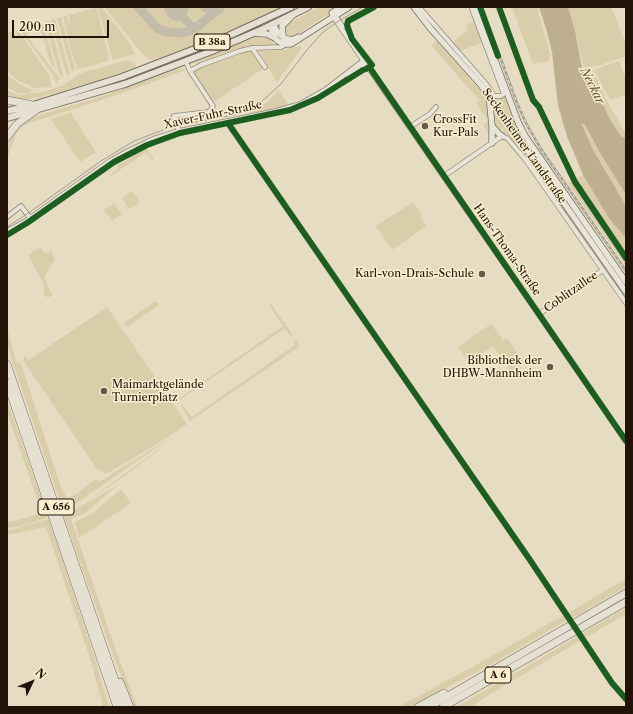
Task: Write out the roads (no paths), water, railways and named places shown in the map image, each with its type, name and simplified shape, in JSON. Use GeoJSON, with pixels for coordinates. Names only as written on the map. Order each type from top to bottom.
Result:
{"type":"FeatureCollection","features":[{"type":"Feature","properties":{"kind":"highway"},"geometry":{"type":"LineString","coordinates":[[7,100],[34,108]]}},
{"type":"Feature","properties":{"kind":"highway"},"geometry":{"type":"LineString","coordinates":[[7,138],[17,124],[34,108]]}},
{"type":"Feature","properties":{"kind":"highway","name":"A 656"},"geometry":{"type":"LineString","coordinates":[[7,364],[124,707]]}},
{"type":"Feature","properties":{"kind":"highway","name":"A 656"},"geometry":{"type":"LineString","coordinates":[[7,383],[117,707]]}},
{"type":"Feature","properties":{"kind":"highway","name":"A 6"},"geometry":{"type":"LineString","coordinates":[[429,707],[626,593]]}},
{"type":"Feature","properties":{"kind":"highway","name":"A 6"},"geometry":{"type":"LineString","coordinates":[[443,707],[626,602]]}},
{"type":"Feature","properties":{"kind":"highway"},"geometry":{"type":"LineString","coordinates":[[104,649],[113,664],[130,707]]}},
{"type":"Feature","properties":{"kind":"highway"},"geometry":{"type":"LineString","coordinates":[[101,658],[103,674],[113,707]]}},
{"type":"Feature","properties":{"kind":"highway"},"geometry":{"type":"LineString","coordinates":[[418,707],[487,670],[493,670]]}},
{"type":"Feature","properties":{"kind":"main road","name":"B 38a"},"geometry":{"type":"LineString","coordinates":[[7,111],[34,108],[125,84],[186,62],[254,33],[290,7]]}},
{"type":"Feature","properties":{"kind":"main road","name":"B 38a"},"geometry":{"type":"LineString","coordinates":[[7,118],[122,77],[270,21],[293,15],[308,7]]}},
{"type":"Feature","properties":{"kind":"main road"},"geometry":{"type":"LineString","coordinates":[[270,21],[283,37],[292,40],[342,9],[349,7]]}},
{"type":"Feature","properties":{"kind":"main road","name":"Seckenheimer Landstraße"},"geometry":{"type":"LineString","coordinates":[[414,7],[431,29],[489,95],[626,292]]}},
{"type":"Feature","properties":{"kind":"main road","name":"Seckenheimer Landstraße"},"geometry":{"type":"LineString","coordinates":[[474,7],[492,52],[498,56],[495,62],[505,93],[525,136],[626,282]]}},
{"type":"Feature","properties":{"kind":"main road"},"geometry":{"type":"LineString","coordinates":[[283,37],[281,30],[282,26],[293,15]]}},
{"type":"Feature","properties":{"kind":"main road"},"geometry":{"type":"LineString","coordinates":[[254,33],[267,34],[282,43],[291,44],[297,42],[333,15]]}},
{"type":"Feature","properties":{"kind":"main road"},"geometry":{"type":"LineString","coordinates":[[270,21],[275,38]]}},
{"type":"Feature","properties":{"kind":"main road"},"geometry":{"type":"LineString","coordinates":[[489,95],[492,143]]}},
{"type":"Feature","properties":{"kind":"main road"},"geometry":{"type":"LineString","coordinates":[[492,126],[498,134],[502,136]]}},
{"type":"Feature","properties":{"kind":"street"},"geometry":{"type":"LineString","coordinates":[[419,7],[486,84],[494,96],[498,97],[505,93]]}},
{"type":"Feature","properties":{"kind":"street","name":"Seckenheimer Landstraße"},"geometry":{"type":"LineString","coordinates":[[474,7],[472,8],[505,93]]}},
{"type":"Feature","properties":{"kind":"street"},"geometry":{"type":"LineString","coordinates":[[340,22],[342,9]]}},
{"type":"Feature","properties":{"kind":"street","name":"Hans-Thoma-Straße"},"geometry":{"type":"LineString","coordinates":[[333,15],[340,22],[347,35]]}},
{"type":"Feature","properties":{"kind":"street","name":"Hans-Thoma-Straße"},"geometry":{"type":"LineString","coordinates":[[333,15],[626,441]]}},
{"type":"Feature","properties":{"kind":"street"},"geometry":{"type":"LineString","coordinates":[[273,48],[275,38]]}},
{"type":"Feature","properties":{"kind":"street"},"geometry":{"type":"LineString","coordinates":[[190,71],[227,55],[252,48],[281,47],[292,40]]}},
{"type":"Feature","properties":{"kind":"street"},"geometry":{"type":"LineString","coordinates":[[252,48],[265,67]]}},
{"type":"Feature","properties":{"kind":"street"},"geometry":{"type":"LineString","coordinates":[[179,131],[174,116],[209,112],[212,109],[212,104],[190,71],[186,62]]}},
{"type":"Feature","properties":{"kind":"street","name":"Xaver-Fuhr-Straße"},"geometry":{"type":"LineString","coordinates":[[7,231],[30,218],[113,159],[146,142],[179,131],[292,107],[317,95],[365,62]]}},
{"type":"Feature","properties":{"kind":"street"},"geometry":{"type":"LineString","coordinates":[[410,127],[430,114],[436,107]]}},
{"type":"Feature","properties":{"kind":"street"},"geometry":{"type":"LineString","coordinates":[[444,176],[502,136]]}},
{"type":"Feature","properties":{"kind":"street","name":"Seckenheimer Landstraße"},"geometry":{"type":"LineString","coordinates":[[502,136],[511,141],[525,158],[626,303]]}},
{"type":"Feature","properties":{"kind":"street"},"geometry":{"type":"LineString","coordinates":[[7,217],[21,206],[30,218]]}},
{"type":"Feature","properties":{"kind":"street","name":"Coblitzallee"},"geometry":{"type":"LineString","coordinates":[[539,314],[603,270]]}},
{"type":"Feature","properties":{"kind":"water","name":"Neckar"},"geometry":{"type":"Polygon","coordinates":[[[539,7],[568,7],[575,31],[582,68],[581,71],[585,73],[595,89],[608,116],[618,132],[621,136],[626,138],[626,195],[585,125],[581,123],[593,150],[626,206],[626,238],[609,218],[583,175],[567,136],[558,105],[552,52],[539,7]]]}},
{"type":"Feature","properties":{"kind":"tram line"},"geometry":{"type":"LineString","coordinates":[[7,227],[101,161],[134,141],[178,125],[234,115],[260,103],[281,84],[322,33],[337,22],[363,7]]}},
{"type":"Feature","properties":{"kind":"railway"},"geometry":{"type":"LineString","coordinates":[[482,7],[517,103],[527,125],[541,149],[626,271]]}},
{"type":"Feature","properties":{"kind":"place","name":"CrossFit Kur-Pals"},"geometry":{"type":"Point","coordinates":[425,126]}},
{"type":"Feature","properties":{"kind":"place","name":"Karl-von-Drais-Schule"},"geometry":{"type":"Point","coordinates":[482,274]}},
{"type":"Feature","properties":{"kind":"place","name":"Bibliothek der DHBW-Mannheim"},"geometry":{"type":"Point","coordinates":[550,367]}},
{"type":"Feature","properties":{"kind":"place","name":"Maimarktgelände Turnierplatz"},"geometry":{"type":"Point","coordinates":[104,391]}}]}
